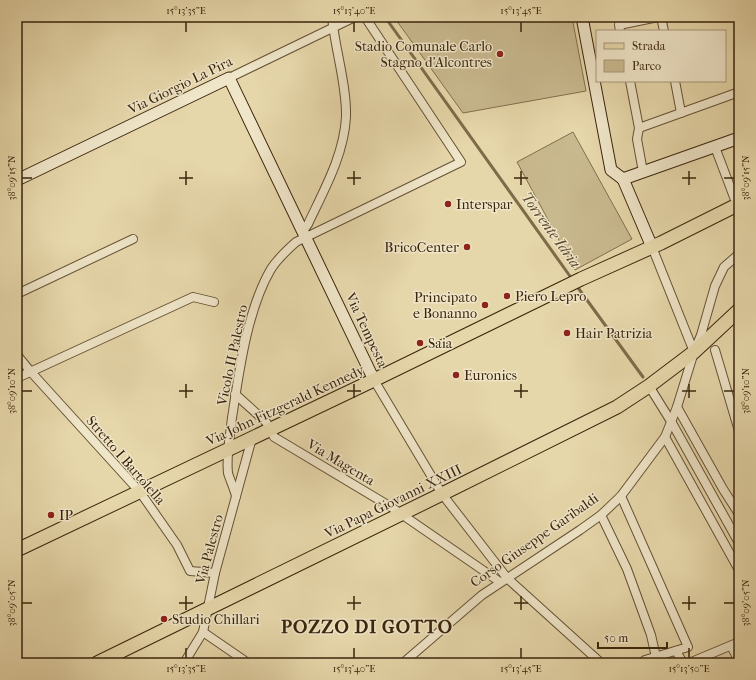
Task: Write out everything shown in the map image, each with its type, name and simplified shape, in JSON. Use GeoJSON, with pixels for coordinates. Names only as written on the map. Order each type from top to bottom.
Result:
{"type":"FeatureCollection","features":[{"type":"Feature","properties":{"kind":"main road"},"geometry":{"type":"LineString","coordinates":[[652,247],[738,205]]}},
{"type":"Feature","properties":{"kind":"main road","name":"Via John Fitzgerald Kennedy"},"geometry":{"type":"LineString","coordinates":[[17,550],[652,247]]}},
{"type":"Feature","properties":{"kind":"main road","name":"Corso Giuseppe Garibaldi"},"geometry":{"type":"LineString","coordinates":[[694,352],[739,310]]}},
{"type":"Feature","properties":{"kind":"main road","name":"Via Papa Giovanni XXIII"},"geometry":{"type":"LineString","coordinates":[[98,663],[208,610],[616,407],[649,386],[694,352]]}},
{"type":"Feature","properties":{"kind":"street"},"geometry":{"type":"LineString","coordinates":[[305,234],[308,224],[334,168],[346,117],[332,17]]}},
{"type":"Feature","properties":{"kind":"street","name":"Via Giorgio La Pira"},"geometry":{"type":"LineString","coordinates":[[17,180],[356,17]]}},
{"type":"Feature","properties":{"kind":"street","name":"Vicolo II Palestro"},"geometry":{"type":"LineString","coordinates":[[236,496],[228,474],[228,450],[235,394],[249,330],[259,298],[267,278],[279,258],[305,234],[461,162],[365,17]]}},
{"type":"Feature","properties":{"kind":"street"},"geometry":{"type":"LineString","coordinates":[[582,17],[611,170],[623,179],[694,352]]}},
{"type":"Feature","properties":{"kind":"street"},"geometry":{"type":"LineString","coordinates":[[620,30],[619,25],[660,17],[664,30]]}},
{"type":"Feature","properties":{"kind":"street","name":"Via Tempesta"},"geometry":{"type":"LineString","coordinates":[[229,78],[374,380],[442,494],[503,580]]}},
{"type":"Feature","properties":{"kind":"street"},"geometry":{"type":"LineString","coordinates":[[630,82],[639,128],[637,139],[643,172]]}},
{"type":"Feature","properties":{"kind":"street"},"geometry":{"type":"LineString","coordinates":[[675,82],[682,113]]}},
{"type":"Feature","properties":{"kind":"street"},"geometry":{"type":"LineString","coordinates":[[639,128],[739,92]]}},
{"type":"Feature","properties":{"kind":"street"},"geometry":{"type":"LineString","coordinates":[[623,179],[739,138]]}},
{"type":"Feature","properties":{"kind":"street"},"geometry":{"type":"LineString","coordinates":[[715,147],[738,205]]}},
{"type":"Feature","properties":{"kind":"street"},"geometry":{"type":"LineString","coordinates":[[17,294],[133,239]]}},
{"type":"Feature","properties":{"kind":"street"},"geometry":{"type":"LineString","coordinates":[[694,352],[701,335],[715,286],[724,267],[739,254]]}},
{"type":"Feature","properties":{"kind":"street"},"geometry":{"type":"LineString","coordinates":[[17,378],[193,297],[214,302]]}},
{"type":"Feature","properties":{"kind":"street"},"geometry":{"type":"LineString","coordinates":[[715,350],[739,430]]}},
{"type":"Feature","properties":{"kind":"street","name":"Corso Giuseppe Garibaldi"},"geometry":{"type":"LineString","coordinates":[[404,663],[482,595],[601,515],[621,496],[665,437],[672,423],[694,352]]}},
{"type":"Feature","properties":{"kind":"street","name":"Stretto I Bartolella"},"geometry":{"type":"LineString","coordinates":[[17,355],[140,492],[177,545],[190,571],[215,573]]}},
{"type":"Feature","properties":{"kind":"street"},"geometry":{"type":"LineString","coordinates":[[649,386],[672,423],[739,543]]}},
{"type":"Feature","properties":{"kind":"street","name":"Via Magenta"},"geometry":{"type":"LineString","coordinates":[[235,394],[266,422],[274,437],[401,514],[503,580]]}},
{"type":"Feature","properties":{"kind":"street"},"geometry":{"type":"LineString","coordinates":[[677,407],[723,489],[739,514]]}},
{"type":"Feature","properties":{"kind":"street"},"geometry":{"type":"LineString","coordinates":[[665,437],[739,570]]}},
{"type":"Feature","properties":{"kind":"street","name":"Via Palestro"},"geometry":{"type":"LineString","coordinates":[[184,663],[203,632],[215,573],[252,438]]}},
{"type":"Feature","properties":{"kind":"street"},"geometry":{"type":"LineString","coordinates":[[621,496],[688,647],[641,663]]}},
{"type":"Feature","properties":{"kind":"street"},"geometry":{"type":"LineString","coordinates":[[601,515],[627,569],[651,635],[656,657]]}},
{"type":"Feature","properties":{"kind":"street"},"geometry":{"type":"LineString","coordinates":[[503,580],[601,663]]}},
{"type":"Feature","properties":{"kind":"street"},"geometry":{"type":"LineString","coordinates":[[203,632],[248,663]]}},
{"type":"Feature","properties":{"kind":"street"},"geometry":{"type":"LineString","coordinates":[[689,663],[739,642]]}},
{"type":"Feature","properties":{"kind":"street"},"geometry":{"type":"LineString","coordinates":[[731,646],[739,661]]}},
{"type":"Feature","properties":{"kind":"street"},"geometry":{"type":"LineString","coordinates":[[676,651],[682,663]]}},
{"type":"Feature","properties":{"kind":"green space","name":"Stadio Comunale Carlo Stagno d'Alcontres"},"geometry":{"type":"Polygon","coordinates":[[[394,17],[572,17],[586,91],[463,113],[394,17]]]}},
{"type":"Feature","properties":{"kind":"green space"},"geometry":{"type":"Polygon","coordinates":[[[573,132],[632,239],[575,270],[517,162],[573,132]]]}},
{"type":"Feature","properties":{"kind":"waterway","name":"Torrente Idria"},"geometry":{"type":"LineString","coordinates":[[385,17],[572,279]]}},
{"type":"Feature","properties":{"kind":"waterway","name":"Torrente Idria"},"geometry":{"type":"LineString","coordinates":[[576,285],[643,377]]}},
{"type":"Feature","properties":{"kind":"place","name":"Stadio Comunale Carlo Stagno d'Alcontres"},"geometry":{"type":"Point","coordinates":[500,54]}},
{"type":"Feature","properties":{"kind":"place","name":"Interspar"},"geometry":{"type":"Point","coordinates":[448,204]}},
{"type":"Feature","properties":{"kind":"place","name":"BricoCenter"},"geometry":{"type":"Point","coordinates":[467,247]}},
{"type":"Feature","properties":{"kind":"place","name":"Piero Lepro"},"geometry":{"type":"Point","coordinates":[507,296]}},
{"type":"Feature","properties":{"kind":"place","name":"Principato e Bonanno"},"geometry":{"type":"Point","coordinates":[485,305]}},
{"type":"Feature","properties":{"kind":"place","name":"Hair Patrizia"},"geometry":{"type":"Point","coordinates":[567,333]}},
{"type":"Feature","properties":{"kind":"place","name":"Saia"},"geometry":{"type":"Point","coordinates":[420,343]}},
{"type":"Feature","properties":{"kind":"place","name":"Euronics"},"geometry":{"type":"Point","coordinates":[456,375]}},
{"type":"Feature","properties":{"kind":"place","name":"IP"},"geometry":{"type":"Point","coordinates":[51,515]}},
{"type":"Feature","properties":{"kind":"place","name":"Studio Chillari"},"geometry":{"type":"Point","coordinates":[164,619]}},
{"type":"Feature","properties":{"kind":"district","name":"POZZO DI GOTTO"},"geometry":{"type":"Point","coordinates":[367,627]}}]}
